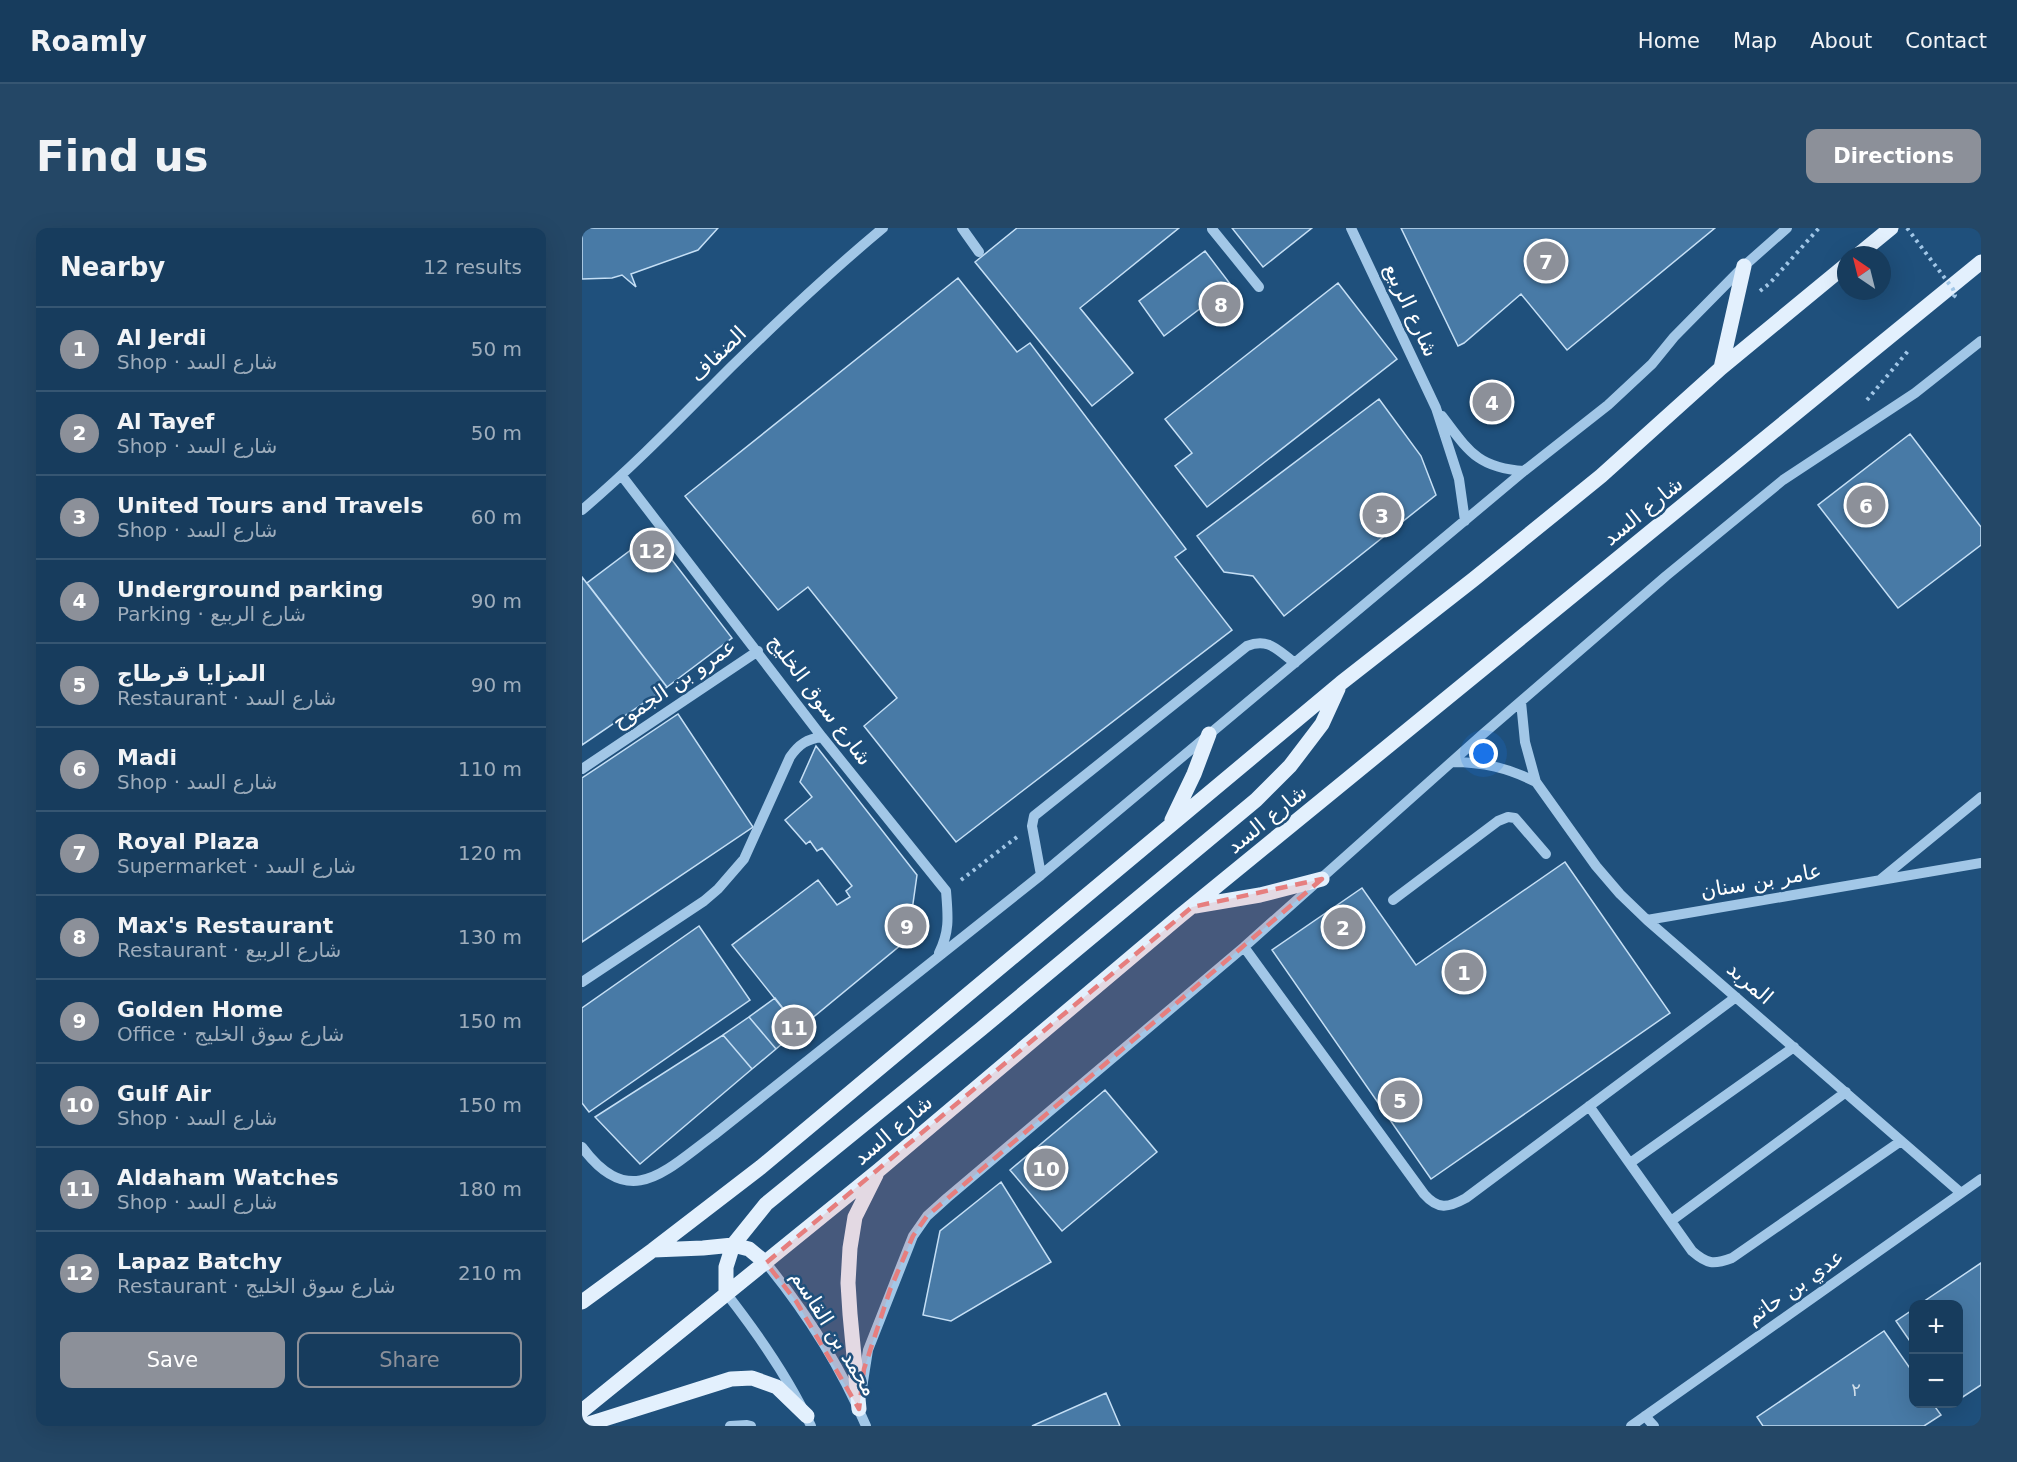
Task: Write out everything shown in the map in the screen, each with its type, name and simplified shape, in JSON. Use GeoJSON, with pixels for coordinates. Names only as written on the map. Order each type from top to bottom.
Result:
{"type":"FeatureCollection","features":[{"type":"Feature","properties":{"kind":"main road"},"geometry":{"type":"LineString","coordinates":[[1869,246],[1891,228]]}},
{"type":"Feature","properties":{"kind":"main road","name":"شارع السد"},"geometry":{"type":"LineString","coordinates":[[582,1411],[766,1263],[1192,907],[1981,262]]}},
{"type":"Feature","properties":{"kind":"main road"},"geometry":{"type":"LineString","coordinates":[[1721,368],[1744,266]]}},
{"type":"Feature","properties":{"kind":"main road"},"geometry":{"type":"LineString","coordinates":[[582,1302],[761,1167],[1341,683],[1584,490],[1721,368],[1837,272]]}},
{"type":"Feature","properties":{"kind":"main road"},"geometry":{"type":"LineString","coordinates":[[726,1293],[726,1267],[733,1245],[765,1204],[981,1029],[1256,800],[1290,766],[1322,724],[1341,683]]}},
{"type":"Feature","properties":{"kind":"main road"},"geometry":{"type":"LineString","coordinates":[[1169,826],[1194,774],[1209,735]]}},
{"type":"Feature","properties":{"kind":"main road"},"geometry":{"type":"LineString","coordinates":[[1192,907],[1260,895],[1322,879]]}},
{"type":"Feature","properties":{"kind":"main road"},"geometry":{"type":"LineString","coordinates":[[859,1409],[849,1304],[850,1248],[855,1217],[879,1170]]}},
{"type":"Feature","properties":{"kind":"main road"},"geometry":{"type":"LineString","coordinates":[[653,1250],[733,1245],[749,1250],[766,1263]]}},
{"type":"Feature","properties":{"kind":"main road"},"geometry":{"type":"LineString","coordinates":[[582,1426],[730,1379],[753,1378],[777,1387],[809,1421]]}},
{"type":"Feature","properties":{"kind":"street","name":"الضفاف"},"geometry":{"type":"LineString","coordinates":[[582,510],[622,476],[845,259],[883,228]]}},
{"type":"Feature","properties":{"kind":"street"},"geometry":{"type":"LineString","coordinates":[[962,228],[980,252]]}},
{"type":"Feature","properties":{"kind":"street","name":"شارع الربيع"},"geometry":{"type":"LineString","coordinates":[[1351,228],[1436,408],[1459,479],[1465,521]]}},
{"type":"Feature","properties":{"kind":"street"},"geometry":{"type":"LineString","coordinates":[[582,1147],[605,1172],[626,1182],[649,1179],[665,1171],[714,1135],[1041,875],[1524,471],[1608,405],[1652,364],[1674,337],[1744,266],[1787,228]]}},
{"type":"Feature","properties":{"kind":"street"},"geometry":{"type":"LineString","coordinates":[[1212,229],[1259,287]]}},
{"type":"Feature","properties":{"kind":"street"},"geometry":{"type":"LineString","coordinates":[[859,1409],[868,1350],[876,1327],[913,1236],[927,1216],[1244,947],[1665,576],[1784,480],[1915,393],[1981,341]]}},
{"type":"Feature","properties":{"kind":"street","name":"شارع الربيع"},"geometry":{"type":"LineString","coordinates":[[1436,408],[1465,446],[1477,457],[1491,466],[1524,471]]}},
{"type":"Feature","properties":{"kind":"street","name":"شارع سوق الخليج"},"geometry":{"type":"LineString","coordinates":[[622,476],[822,737],[946,891]]}},
{"type":"Feature","properties":{"kind":"street"},"geometry":{"type":"LineString","coordinates":[[1041,875],[1032,826],[1034,816],[1247,646],[1257,642],[1267,643],[1295,663]]}},
{"type":"Feature","properties":{"kind":"street","name":"عمرو بن الجموح"},"geometry":{"type":"LineString","coordinates":[[582,769],[758,651]]}},
{"type":"Feature","properties":{"kind":"street","name":"المربد"},"geometry":{"type":"LineString","coordinates":[[1521,702],[1525,742],[1536,782],[1596,866],[1620,894],[1647,920],[1961,1192]]}},
{"type":"Feature","properties":{"kind":"street"},"geometry":{"type":"LineString","coordinates":[[582,982],[704,901],[717,889],[744,859],[790,757],[798,746],[810,739],[822,737]]}},
{"type":"Feature","properties":{"kind":"street","name":"المربد"},"geometry":{"type":"LineString","coordinates":[[1452,762],[1495,765],[1536,782]]}},
{"type":"Feature","properties":{"kind":"street","name":"عامر بن سنان"},"geometry":{"type":"LineString","coordinates":[[1881,880],[1981,797]]}},
{"type":"Feature","properties":{"kind":"street"},"geometry":{"type":"LineString","coordinates":[[1393,900],[1508,817],[1515,818],[1546,854]]}},
{"type":"Feature","properties":{"kind":"street","name":"عامر بن سنان"},"geometry":{"type":"LineString","coordinates":[[1647,920],[1981,863]]}},
{"type":"Feature","properties":{"kind":"street"},"geometry":{"type":"LineString","coordinates":[[936,958],[946,938],[948,920],[946,891]]}},
{"type":"Feature","properties":{"kind":"street"},"geometry":{"type":"LineString","coordinates":[[1244,947],[1431,1202],[1443,1207],[1460,1201],[1736,997]]}},
{"type":"Feature","properties":{"kind":"street"},"geometry":{"type":"LineString","coordinates":[[1630,1163],[1794,1047]]}},
{"type":"Feature","properties":{"kind":"street"},"geometry":{"type":"LineString","coordinates":[[1671,1221],[1846,1092]]}},
{"type":"Feature","properties":{"kind":"street"},"geometry":{"type":"LineString","coordinates":[[1589,1106],[1698,1256],[1703,1261],[1718,1264],[1732,1258],[1901,1141]]}},
{"type":"Feature","properties":{"kind":"street","name":"عدي بن حاتم"},"geometry":{"type":"LineString","coordinates":[[1631,1426],[1981,1179]]}},
{"type":"Feature","properties":{"kind":"street","name":"محمد بن القاسم"},"geometry":{"type":"LineString","coordinates":[[766,1263],[796,1301],[834,1361],[866,1426]]}},
{"type":"Feature","properties":{"kind":"street"},"geometry":{"type":"LineString","coordinates":[[726,1293],[755,1330],[809,1421]]}},
{"type":"Feature","properties":{"kind":"street"},"geometry":{"type":"LineString","coordinates":[[1645,1416],[1654,1426]]}},
{"type":"Feature","properties":{"kind":"street"},"geometry":{"type":"LineString","coordinates":[[730,1426],[751,1426]]}},
{"type":"Feature","properties":{"kind":"path"},"geometry":{"type":"LineString","coordinates":[[1770,283],[1819,228]]}},
{"type":"Feature","properties":{"kind":"path"},"geometry":{"type":"LineString","coordinates":[[1907,228],[1953,289],[1955,295],[1952,300]]}},
{"type":"Feature","properties":{"kind":"path"},"geometry":{"type":"LineString","coordinates":[[946,891],[1032,826]]}},
{"type":"Feature","properties":{"kind":"highlighted area"},"geometry":{"type":"Polygon","coordinates":[[[1322,879],[927,1216],[913,1236],[890,1290],[864,1369],[859,1409],[796,1301],[766,1263],[1192,907],[1322,879]]]}},
{"type":"Feature","properties":{"kind":"building"},"geometry":{"type":"Polygon","coordinates":[[[582,228],[718,228],[698,250],[631,274],[636,287],[622,275],[612,278],[582,279],[582,228]]]}},
{"type":"Feature","properties":{"kind":"building"},"geometry":{"type":"Polygon","coordinates":[[[1017,228],[1179,228],[1080,308],[1133,373],[1092,406],[975,262],[1017,228]]]}},
{"type":"Feature","properties":{"kind":"building"},"geometry":{"type":"Polygon","coordinates":[[[1232,228],[1312,228],[1263,267],[1232,228]]]}},
{"type":"Feature","properties":{"kind":"building"},"geometry":{"type":"Polygon","coordinates":[[[1401,228],[1715,228],[1567,350],[1521,294],[1458,346],[1401,228]]]}},
{"type":"Feature","properties":{"kind":"building"},"geometry":{"type":"Polygon","coordinates":[[[1205,251],[1231,285],[1164,336],[1139,301],[1205,251]]]}},
{"type":"Feature","properties":{"kind":"building"},"geometry":{"type":"Polygon","coordinates":[[[958,278],[1017,352],[1030,343],[1186,549],[1175,557],[1232,630],[956,842],[864,726],[897,698],[808,587],[778,610],[685,496],[958,278]]]}},
{"type":"Feature","properties":{"kind":"building"},"geometry":{"type":"Polygon","coordinates":[[[1338,283],[1397,359],[1207,507],[1175,466],[1192,453],[1165,419],[1338,283]]]}},
{"type":"Feature","properties":{"kind":"building"},"geometry":{"type":"Polygon","coordinates":[[[1379,399],[1421,456],[1436,495],[1284,616],[1253,576],[1224,572],[1197,536],[1379,399]]]}},
{"type":"Feature","properties":{"kind":"building"},"geometry":{"type":"Polygon","coordinates":[[[1910,434],[1981,527],[1981,545],[1898,608],[1818,505],[1910,434]]]}},
{"type":"Feature","properties":{"kind":"building"},"geometry":{"type":"Polygon","coordinates":[[[652,534],[732,638],[667,687],[587,583],[652,534]]]}},
{"type":"Feature","properties":{"kind":"building"},"geometry":{"type":"Polygon","coordinates":[[[582,577],[667,687],[582,745],[582,577]]]}},
{"type":"Feature","properties":{"kind":"building"},"geometry":{"type":"Polygon","coordinates":[[[678,714],[753,827],[582,942],[582,778],[678,714]]]}},
{"type":"Feature","properties":{"kind":"building"},"geometry":{"type":"Polygon","coordinates":[[[816,746],[917,875],[908,939],[799,1029],[732,945],[818,880],[837,905],[850,897],[846,891],[852,886],[822,848],[817,851],[810,841],[806,844],[785,820],[812,797],[800,782],[816,746]]]}},
{"type":"Feature","properties":{"kind":"building"},"geometry":{"type":"Polygon","coordinates":[[[1565,862],[1670,1013],[1431,1179],[1272,950],[1362,888],[1416,965],[1565,862]]]}},
{"type":"Feature","properties":{"kind":"building"},"geometry":{"type":"Polygon","coordinates":[[[699,926],[750,1000],[589,1112],[582,1103],[582,1008],[699,926]]]}},
{"type":"Feature","properties":{"kind":"building"},"geometry":{"type":"Polygon","coordinates":[[[775,998],[799,1029],[776,1049],[749,1017],[775,998]]]}},
{"type":"Feature","properties":{"kind":"building"},"geometry":{"type":"Polygon","coordinates":[[[749,1017],[776,1049],[752,1069],[723,1035],[749,1017]]]}},
{"type":"Feature","properties":{"kind":"building"},"geometry":{"type":"Polygon","coordinates":[[[723,1035],[752,1069],[640,1164],[595,1117],[723,1035]]]}},
{"type":"Feature","properties":{"kind":"building"},"geometry":{"type":"Polygon","coordinates":[[[1105,1090],[1157,1152],[1062,1231],[1010,1170],[1105,1090]]]}},
{"type":"Feature","properties":{"kind":"building"},"geometry":{"type":"Polygon","coordinates":[[[1001,1182],[1051,1262],[951,1321],[923,1315],[940,1231],[1001,1182]]]}},
{"type":"Feature","properties":{"kind":"building"},"geometry":{"type":"Polygon","coordinates":[[[1981,1263],[1981,1385],[1963,1397],[1963,1300],[1926,1300],[1981,1263]]]}},
{"type":"Feature","properties":{"kind":"building"},"geometry":{"type":"Polygon","coordinates":[[[1909,1312],[1909,1340],[1896,1321],[1909,1312]]]}},
{"type":"Feature","properties":{"kind":"building"},"geometry":{"type":"Polygon","coordinates":[[[1884,1331],[1909,1367],[1909,1408],[1936,1408],[1941,1415],[1924,1426],[1763,1426],[1757,1417],[1884,1331]]]}},
{"type":"Feature","properties":{"kind":"building"},"geometry":{"type":"Polygon","coordinates":[[[1106,1393],[1120,1426],[1032,1426],[1106,1393]]]}},
{"type":"Feature","properties":{"kind":"place","name":"Royal Plaza"},"geometry":{"type":"Point","coordinates":[1546,261]}},
{"type":"Feature","properties":{"kind":"place","name":"Max's Restaurant"},"geometry":{"type":"Point","coordinates":[1221,304]}},
{"type":"Feature","properties":{"kind":"place","name":"Underground parking"},"geometry":{"type":"Point","coordinates":[1492,402]}},
{"type":"Feature","properties":{"kind":"place","name":"Madi"},"geometry":{"type":"Point","coordinates":[1866,505]}},
{"type":"Feature","properties":{"kind":"place","name":"United Tours and Travels"},"geometry":{"type":"Point","coordinates":[1382,515]}},
{"type":"Feature","properties":{"kind":"place","name":"Lapaz Batchy"},"geometry":{"type":"Point","coordinates":[652,550]}},
{"type":"Feature","properties":{"kind":"place","name":"Golden Home"},"geometry":{"type":"Point","coordinates":[907,926]}},
{"type":"Feature","properties":{"kind":"place","name":"Al Tayef"},"geometry":{"type":"Point","coordinates":[1343,927]}},
{"type":"Feature","properties":{"kind":"place","name":"Al Jerdi"},"geometry":{"type":"Point","coordinates":[1464,972]}},
{"type":"Feature","properties":{"kind":"place","name":"Aldaham Watches"},"geometry":{"type":"Point","coordinates":[794,1027]}},
{"type":"Feature","properties":{"kind":"place","name":"المزايا قرطاج"},"geometry":{"type":"Point","coordinates":[1400,1100]}},
{"type":"Feature","properties":{"kind":"place","name":"Gulf Air"},"geometry":{"type":"Point","coordinates":[1046,1168]}}]}
